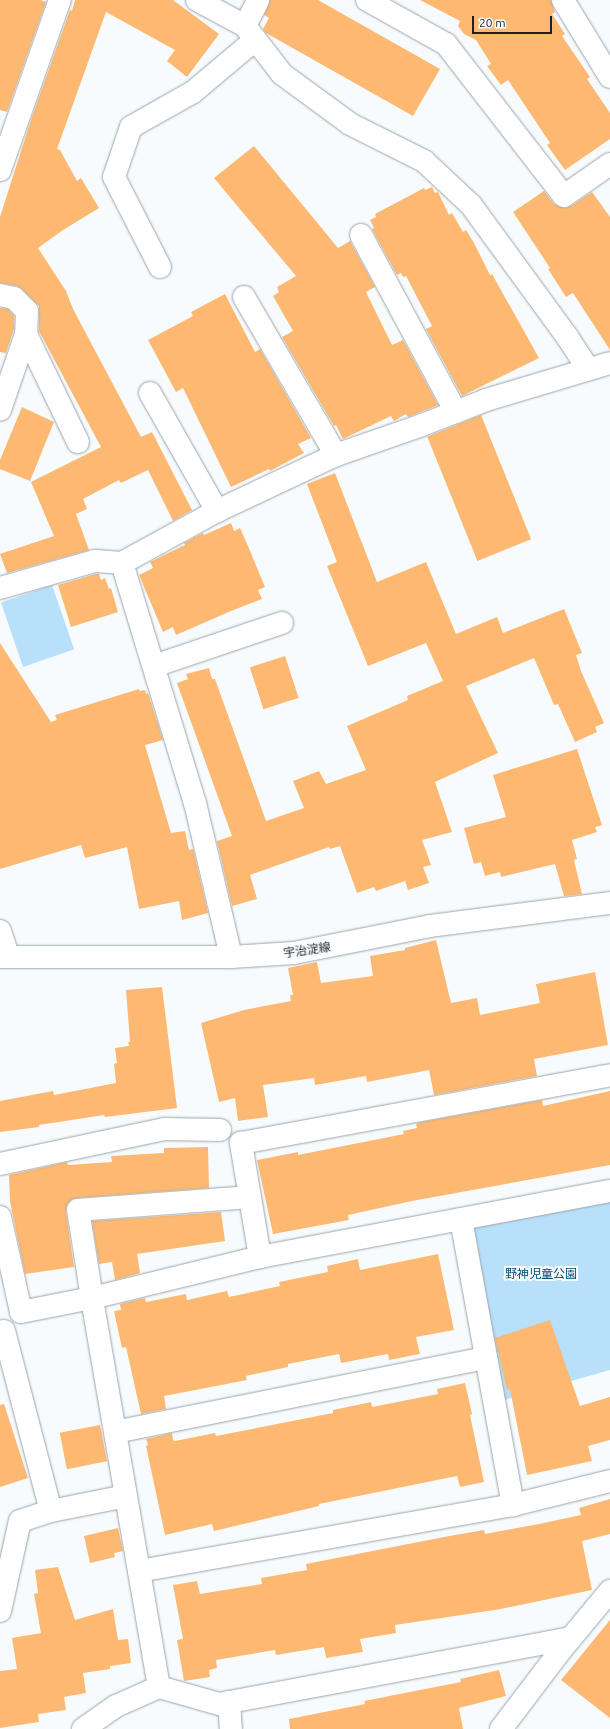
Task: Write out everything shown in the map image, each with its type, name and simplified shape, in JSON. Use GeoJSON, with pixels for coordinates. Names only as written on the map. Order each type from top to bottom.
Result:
{"type":"FeatureCollection","features":[{"type":"Feature","properties":{"kind":"street"},"geometry":{"type":"LineString","coordinates":[[0,170],[60,0]]}},
{"type":"Feature","properties":{"kind":"street"},"geometry":{"type":"LineString","coordinates":[[196,0],[250,33],[282,74],[350,124],[424,161],[471,205],[568,338],[588,368]]}},
{"type":"Feature","properties":{"kind":"street"},"geometry":{"type":"LineString","coordinates":[[160,267],[114,177],[131,127],[193,92],[250,33],[258,0]]}},
{"type":"Feature","properties":{"kind":"street"},"geometry":{"type":"LineString","coordinates":[[367,0],[446,44],[564,196],[610,164]]}},
{"type":"Feature","properties":{"kind":"street"},"geometry":{"type":"LineString","coordinates":[[563,0],[610,77]]}},
{"type":"Feature","properties":{"kind":"street"},"geometry":{"type":"LineString","coordinates":[[361,235],[456,412]]}},
{"type":"Feature","properties":{"kind":"street"},"geometry":{"type":"LineString","coordinates":[[0,294],[14,298],[27,311],[26,334],[0,410]]}},
{"type":"Feature","properties":{"kind":"street"},"geometry":{"type":"LineString","coordinates":[[244,296],[336,455]]}},
{"type":"Feature","properties":{"kind":"street"},"geometry":{"type":"LineString","coordinates":[[26,334],[78,442]]}},
{"type":"Feature","properties":{"kind":"street"},"geometry":{"type":"LineString","coordinates":[[0,588],[94,561],[122,563],[217,511],[336,455],[486,400],[610,362]]}},
{"type":"Feature","properties":{"kind":"street"},"geometry":{"type":"LineString","coordinates":[[150,393],[217,511]]}},
{"type":"Feature","properties":{"kind":"street"},"geometry":{"type":"LineString","coordinates":[[122,563],[195,803],[231,958]]}},
{"type":"Feature","properties":{"kind":"street"},"geometry":{"type":"LineString","coordinates":[[154,666],[282,623]]}},
{"type":"Feature","properties":{"kind":"street","name":"宇治淀線"},"geometry":{"type":"LineString","coordinates":[[4,956],[231,958],[294,953],[430,926],[610,903]]}},
{"type":"Feature","properties":{"kind":"street"},"geometry":{"type":"LineString","coordinates":[[0,931],[4,956]]}},
{"type":"Feature","properties":{"kind":"street"},"geometry":{"type":"LineString","coordinates":[[260,1257],[241,1144],[610,1075]]}},
{"type":"Feature","properties":{"kind":"street"},"geometry":{"type":"LineString","coordinates":[[0,1164],[164,1129],[220,1130]]}},
{"type":"Feature","properties":{"kind":"street"},"geometry":{"type":"LineString","coordinates":[[0,1217],[21,1312],[92,1298],[260,1257],[610,1191]]}},
{"type":"Feature","properties":{"kind":"street"},"geometry":{"type":"LineString","coordinates":[[159,1687],[78,1210],[250,1197]]}},
{"type":"Feature","properties":{"kind":"street"},"geometry":{"type":"LineString","coordinates":[[461,1219],[513,1504]]}},
{"type":"Feature","properties":{"kind":"street"},"geometry":{"type":"LineString","coordinates":[[4,1330],[51,1511]]}},
{"type":"Feature","properties":{"kind":"street"},"geometry":{"type":"LineString","coordinates":[[115,1432],[486,1358]]}},
{"type":"Feature","properties":{"kind":"street"},"geometry":{"type":"LineString","coordinates":[[139,1571],[513,1504],[610,1481]]}},
{"type":"Feature","properties":{"kind":"street"},"geometry":{"type":"LineString","coordinates":[[0,1612],[20,1521],[51,1511],[126,1496]]}},
{"type":"Feature","properties":{"kind":"street"},"geometry":{"type":"LineString","coordinates":[[501,1729],[610,1590]]}},
{"type":"Feature","properties":{"kind":"street"},"geometry":{"type":"LineString","coordinates":[[83,1729],[116,1706],[159,1687],[219,1704],[571,1638]]}},
{"type":"Feature","properties":{"kind":"street"},"geometry":{"type":"LineString","coordinates":[[229,1702],[231,1729]]}},
{"type":"Feature","properties":{"kind":"green space"},"geometry":{"type":"Polygon","coordinates":[[[52,585],[74,649],[23,667],[1,603],[52,585]]]}},
{"type":"Feature","properties":{"kind":"green space","name":"野神児童公園"},"geometry":{"type":"Polygon","coordinates":[[[610,1191],[610,1370],[494,1403],[461,1219],[610,1191]]]}},
{"type":"Feature","properties":{"kind":"building"},"geometry":{"type":"Polygon","coordinates":[[[0,0],[41,0],[46,2],[7,112],[0,110],[0,0]]]}},
{"type":"Feature","properties":{"kind":"building"},"geometry":{"type":"Polygon","coordinates":[[[75,0],[173,0],[219,34],[187,77],[167,61],[175,50],[106,12],[57,149],[60,150],[77,181],[81,178],[99,208],[63,230],[38,248],[66,291],[73,309],[141,437],[152,432],[192,510],[173,521],[148,470],[121,483],[119,480],[83,499],[87,509],[76,514],[89,550],[7,573],[0,554],[54,536],[31,482],[101,447],[39,331],[39,306],[17,286],[0,283],[0,217],[31,120],[70,10],[72,11],[75,0]]]}},
{"type":"Feature","properties":{"kind":"building"},"geometry":{"type":"Polygon","coordinates":[[[270,0],[318,0],[440,69],[413,116],[266,33],[263,29],[269,18],[264,15],[270,0]]]}},
{"type":"Feature","properties":{"kind":"building"},"geometry":{"type":"Polygon","coordinates":[[[420,0],[551,0],[555,12],[552,14],[565,34],[562,36],[590,77],[587,79],[610,113],[610,139],[565,170],[547,145],[550,143],[508,80],[501,85],[487,66],[491,64],[476,40],[464,34],[458,26],[460,21],[420,0]]]}},
{"type":"Feature","properties":{"kind":"building"},"geometry":{"type":"Polygon","coordinates":[[[254,146],[338,248],[350,241],[375,287],[366,292],[392,345],[403,340],[438,405],[408,417],[406,414],[394,421],[391,416],[343,439],[282,337],[293,331],[273,296],[279,292],[277,287],[296,276],[214,178],[254,146]]]}},
{"type":"Feature","properties":{"kind":"building"},"geometry":{"type":"Polygon","coordinates":[[[432,187],[435,193],[438,192],[449,215],[452,213],[463,232],[466,230],[490,275],[492,274],[539,358],[462,396],[426,329],[432,326],[406,276],[403,277],[401,273],[397,275],[372,229],[374,228],[370,220],[376,217],[375,214],[424,188],[425,190],[432,187]]]}},
{"type":"Feature","properties":{"kind":"building"},"geometry":{"type":"Polygon","coordinates":[[[544,191],[554,204],[565,208],[571,206],[592,192],[610,217],[610,350],[573,293],[566,297],[548,269],[550,268],[513,212],[544,191]]]}},
{"type":"Feature","properties":{"kind":"building"},"geometry":{"type":"Polygon","coordinates":[[[225,294],[255,352],[260,349],[311,438],[298,444],[304,453],[270,471],[269,469],[231,487],[183,388],[176,392],[148,340],[193,316],[191,312],[225,294]]]}},
{"type":"Feature","properties":{"kind":"building"},"geometry":{"type":"Polygon","coordinates":[[[0,308],[8,309],[14,316],[14,329],[6,353],[0,352],[0,308]]]}},
{"type":"Feature","properties":{"kind":"building"},"geometry":{"type":"Polygon","coordinates":[[[22,407],[54,422],[30,481],[0,469],[0,460],[22,407]]]}},
{"type":"Feature","properties":{"kind":"building"},"geometry":{"type":"Polygon","coordinates":[[[481,415],[531,539],[477,561],[427,437],[481,415]]]}},
{"type":"Feature","properties":{"kind":"building"},"geometry":{"type":"Polygon","coordinates":[[[335,473],[377,582],[426,562],[456,634],[497,617],[503,633],[564,609],[582,653],[576,655],[581,671],[604,723],[595,727],[597,732],[575,742],[558,704],[554,705],[534,658],[466,686],[498,753],[435,782],[452,832],[422,840],[431,865],[423,867],[429,883],[408,890],[405,881],[376,891],[374,887],[357,893],[340,846],[330,849],[329,847],[250,875],[257,899],[232,906],[217,841],[232,836],[177,683],[188,679],[186,674],[209,668],[212,679],[215,679],[266,821],[304,808],[293,781],[319,771],[326,784],[366,770],[347,726],[408,700],[407,696],[443,681],[426,643],[368,666],[327,566],[337,562],[307,484],[335,473]]]}},
{"type":"Feature","properties":{"kind":"building"},"geometry":{"type":"Polygon","coordinates":[[[231,523],[234,531],[240,528],[265,587],[258,590],[262,599],[176,635],[173,627],[163,632],[139,575],[153,568],[150,562],[185,545],[184,543],[203,533],[204,535],[231,523]]]}},
{"type":"Feature","properties":{"kind":"building"},"geometry":{"type":"Polygon","coordinates":[[[99,574],[101,580],[105,578],[109,589],[111,588],[118,612],[71,627],[58,585],[99,574]]]}},
{"type":"Feature","properties":{"kind":"building"},"geometry":{"type":"Polygon","coordinates":[[[0,643],[51,722],[57,720],[55,715],[139,689],[140,691],[145,690],[146,694],[148,693],[163,740],[145,745],[171,833],[185,831],[189,850],[193,849],[208,913],[182,920],[179,901],[139,909],[127,847],[85,858],[81,845],[0,869],[0,643]]]}},
{"type":"Feature","properties":{"kind":"building"},"geometry":{"type":"Polygon","coordinates":[[[285,656],[299,698],[263,709],[250,667],[285,656]]]}},
{"type":"Feature","properties":{"kind":"building"},"geometry":{"type":"Polygon","coordinates":[[[577,749],[602,825],[595,827],[597,832],[572,840],[577,859],[574,860],[582,894],[564,896],[555,864],[501,877],[500,872],[485,876],[481,862],[474,864],[464,828],[506,817],[493,775],[577,749]]]}},
{"type":"Feature","properties":{"kind":"building"},"geometry":{"type":"Polygon","coordinates":[[[436,940],[451,1003],[477,998],[480,1015],[540,1003],[536,984],[595,972],[608,1045],[534,1059],[537,1076],[434,1095],[429,1070],[367,1082],[366,1076],[315,1085],[314,1078],[263,1085],[268,1117],[238,1121],[235,1098],[219,1102],[201,1023],[244,1010],[291,1001],[290,995],[293,995],[288,968],[317,962],[321,983],[373,976],[370,956],[405,950],[405,948],[436,940]]]}},
{"type":"Feature","properties":{"kind":"building"},"geometry":{"type":"Polygon","coordinates":[[[162,987],[177,1108],[105,1117],[104,1115],[39,1125],[39,1127],[0,1132],[0,1101],[53,1091],[54,1095],[116,1083],[114,1064],[117,1063],[115,1048],[129,1046],[128,1042],[130,1042],[126,990],[162,987]]]}},
{"type":"Feature","properties":{"kind":"building"},"geometry":{"type":"Polygon","coordinates":[[[610,1091],[610,1165],[412,1201],[348,1215],[349,1220],[273,1234],[257,1160],[298,1152],[298,1155],[404,1134],[403,1131],[417,1128],[416,1124],[422,1122],[542,1100],[543,1106],[610,1091]]]}},
{"type":"Feature","properties":{"kind":"building"},"geometry":{"type":"Polygon","coordinates":[[[208,1147],[209,1188],[77,1198],[71,1200],[67,1205],[66,1212],[74,1267],[25,1274],[10,1202],[9,1175],[67,1162],[68,1165],[112,1162],[111,1156],[164,1153],[164,1148],[208,1147]]]}},
{"type":"Feature","properties":{"kind":"building"},"geometry":{"type":"Polygon","coordinates":[[[221,1212],[225,1241],[137,1254],[140,1273],[115,1280],[112,1262],[99,1264],[92,1221],[221,1212]]]}},
{"type":"Feature","properties":{"kind":"building"},"geometry":{"type":"Polygon","coordinates":[[[438,1254],[454,1330],[416,1337],[420,1354],[389,1360],[388,1354],[341,1363],[339,1354],[288,1364],[288,1367],[246,1376],[247,1380],[164,1396],[166,1409],[141,1414],[126,1347],[122,1348],[114,1311],[121,1310],[120,1304],[145,1298],[146,1302],[186,1294],[187,1300],[227,1291],[229,1297],[280,1286],[279,1282],[328,1272],[327,1266],[358,1259],[360,1270],[438,1254]]]}},
{"type":"Feature","properties":{"kind":"building"},"geometry":{"type":"Polygon","coordinates":[[[550,1320],[580,1406],[610,1397],[610,1440],[588,1446],[592,1461],[527,1475],[510,1389],[507,1390],[495,1338],[550,1320]]]}},
{"type":"Feature","properties":{"kind":"building"},"geometry":{"type":"Polygon","coordinates":[[[465,1383],[484,1482],[460,1487],[457,1476],[319,1504],[319,1506],[214,1531],[212,1524],[165,1535],[146,1446],[148,1445],[146,1439],[172,1433],[173,1440],[175,1441],[215,1433],[216,1436],[333,1413],[333,1410],[371,1402],[372,1407],[438,1394],[437,1389],[465,1383]]]}},
{"type":"Feature","properties":{"kind":"building"},"geometry":{"type":"Polygon","coordinates":[[[4,1404],[28,1478],[0,1487],[0,1405],[4,1404]]]}},
{"type":"Feature","properties":{"kind":"building"},"geometry":{"type":"Polygon","coordinates":[[[100,1425],[107,1461],[67,1469],[60,1433],[100,1425]]]}},
{"type":"Feature","properties":{"kind":"building"},"geometry":{"type":"Polygon","coordinates":[[[610,1499],[610,1534],[582,1541],[592,1590],[501,1609],[395,1625],[396,1633],[360,1639],[363,1652],[326,1658],[324,1647],[276,1655],[275,1650],[216,1660],[217,1668],[209,1670],[210,1677],[184,1681],[177,1640],[183,1639],[173,1585],[197,1581],[200,1594],[262,1584],[261,1578],[307,1570],[306,1564],[484,1530],[485,1534],[539,1524],[581,1515],[579,1508],[610,1499]]]}},
{"type":"Feature","properties":{"kind":"building"},"geometry":{"type":"Polygon","coordinates":[[[118,1528],[123,1551],[114,1553],[115,1557],[90,1563],[84,1536],[118,1528]]]}},
{"type":"Feature","properties":{"kind":"building"},"geometry":{"type":"Polygon","coordinates":[[[58,1567],[75,1620],[113,1609],[118,1640],[128,1639],[131,1663],[110,1666],[110,1669],[83,1673],[86,1693],[64,1697],[66,1710],[38,1714],[39,1722],[0,1728],[0,1671],[17,1669],[12,1638],[41,1633],[34,1594],[38,1593],[35,1570],[58,1567]]]}},
{"type":"Feature","properties":{"kind":"building"},"geometry":{"type":"Polygon","coordinates":[[[610,1620],[610,1718],[561,1680],[610,1620]]]}},
{"type":"Feature","properties":{"kind":"building"},"geometry":{"type":"Polygon","coordinates":[[[499,1670],[506,1696],[459,1708],[463,1729],[290,1729],[289,1719],[365,1704],[364,1701],[461,1682],[460,1679],[499,1670]]]}}]}
